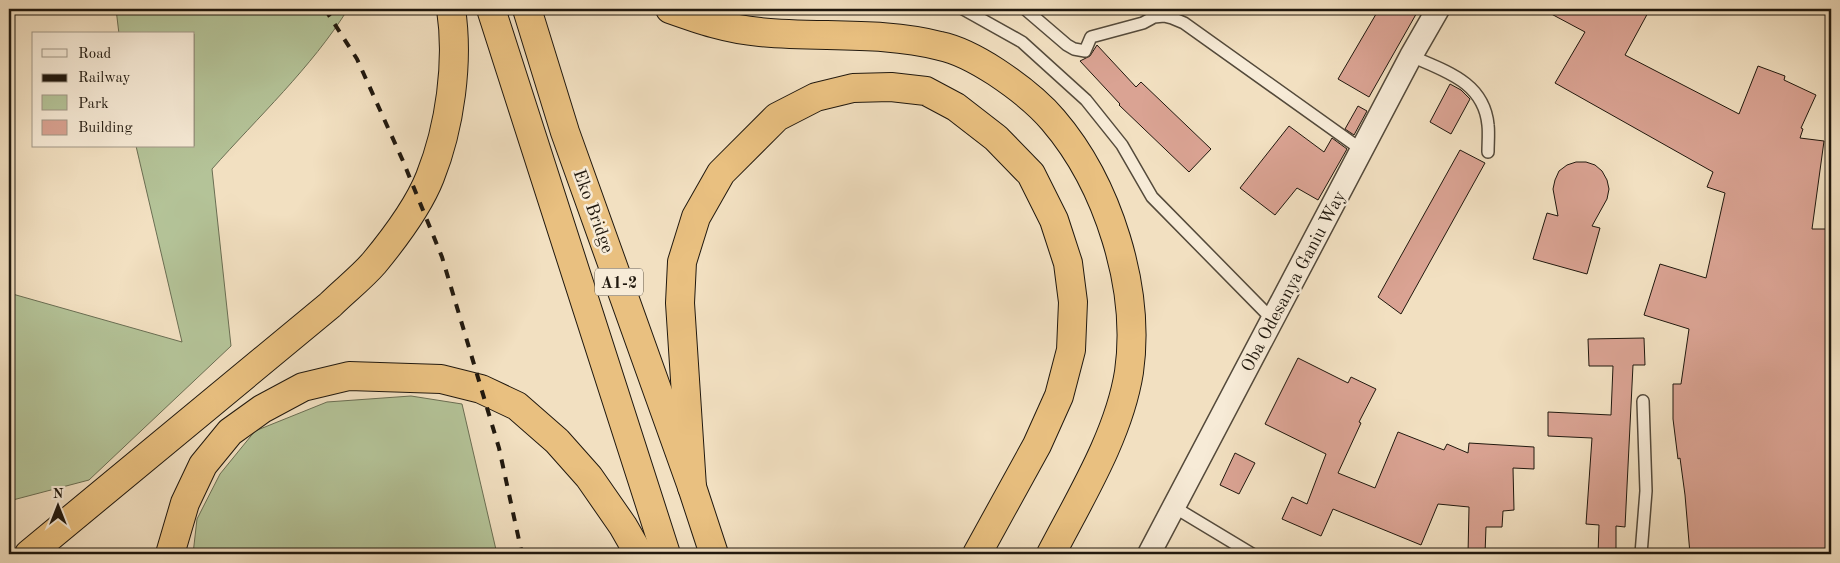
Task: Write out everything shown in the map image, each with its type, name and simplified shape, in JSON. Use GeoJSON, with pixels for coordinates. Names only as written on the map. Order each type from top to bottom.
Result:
{"type":"FeatureCollection","features":[{"type":"Feature","properties":{"kind":"highway"},"geometry":{"type":"LineString","coordinates":[[30,554],[330,305],[372,264],[404,223],[430,178],[445,128],[452,80],[453,24],[451,9]]}},
{"type":"Feature","properties":{"kind":"highway","name":"Eko Bridge"},"geometry":{"type":"LineString","coordinates":[[491,9],[666,554]]}},
{"type":"Feature","properties":{"kind":"highway","name":"Eko Bridge"},"geometry":{"type":"LineString","coordinates":[[526,9],[565,132],[692,487],[714,554]]}},
{"type":"Feature","properties":{"kind":"highway"},"geometry":{"type":"LineString","coordinates":[[670,9],[715,25],[759,32],[901,40],[941,46],[977,60],[1020,88],[1053,120],[1080,157],[1102,197],[1118,241],[1126,283],[1131,328],[1128,372],[1117,416],[1097,464],[1051,554]]}},
{"type":"Feature","properties":{"kind":"highway"},"geometry":{"type":"LineString","coordinates":[[692,487],[680,303],[682,262],[696,217],[721,174],[777,118],[816,97],[853,88],[891,87],[926,92],[956,107],[996,138],[1032,174],[1054,220],[1068,263],[1073,302],[1071,350],[1059,396],[1037,445],[977,554]]}},
{"type":"Feature","properties":{"kind":"highway"},"geometry":{"type":"LineString","coordinates":[[171,553],[185,503],[203,465],[230,432],[262,409],[303,387],[349,376],[358,376],[441,379],[481,389],[517,406],[557,441],[589,476],[623,526],[639,554]]}},
{"type":"Feature","properties":{"kind":"street","name":"Oba Odesanya Ganiu Way"},"geometry":{"type":"LineString","coordinates":[[1149,554],[1438,9]]}},
{"type":"Feature","properties":{"kind":"lane"},"geometry":{"type":"LineString","coordinates":[[963,9],[1022,42],[1086,100],[1122,145],[1152,196],[1272,319]]}},
{"type":"Feature","properties":{"kind":"lane"},"geometry":{"type":"LineString","coordinates":[[1025,9],[1067,45],[1084,51],[1092,37],[1143,23],[1154,17],[1164,16],[1184,23],[1362,150]]}},
{"type":"Feature","properties":{"kind":"lane"},"geometry":{"type":"LineString","coordinates":[[1412,56],[1460,78],[1481,99],[1488,124],[1488,152]]}},
{"type":"Feature","properties":{"kind":"lane"},"geometry":{"type":"LineString","coordinates":[[1641,554],[1646,491],[1643,402]]}},
{"type":"Feature","properties":{"kind":"lane"},"geometry":{"type":"LineString","coordinates":[[1174,506],[1252,554]]}},
{"type":"Feature","properties":{"kind":"green space"},"geometry":{"type":"Polygon","coordinates":[[[116,9],[348,9],[318,52],[301,72],[212,169],[231,346],[89,480],[9,501],[9,293],[182,342],[136,148],[195,148],[195,32],[119,32],[116,9]]]}},
{"type":"Feature","properties":{"kind":"green space"},"geometry":{"type":"Polygon","coordinates":[[[411,396],[462,404],[497,554],[193,554],[197,519],[220,474],[255,431],[327,402],[411,396]]]}},
{"type":"Feature","properties":{"kind":"building"},"geometry":{"type":"Polygon","coordinates":[[[1379,9],[1419,9],[1369,97],[1338,79],[1379,9]]]}},
{"type":"Feature","properties":{"kind":"building"},"geometry":{"type":"Polygon","coordinates":[[[1542,9],[1650,9],[1625,55],[1739,114],[1758,66],[1785,76],[1784,80],[1816,95],[1801,128],[1803,129],[1800,138],[1824,141],[1812,229],[1830,229],[1827,316],[1830,315],[1831,326],[1831,554],[1690,554],[1685,495],[1673,419],[1673,384],[1681,384],[1689,329],[1644,315],[1660,264],[1706,278],[1725,193],[1707,187],[1713,172],[1555,83],[1585,32],[1542,9]]]}},
{"type":"Feature","properties":{"kind":"building"},"geometry":{"type":"Polygon","coordinates":[[[1097,45],[1136,87],[1141,82],[1211,149],[1189,172],[1119,105],[1080,61],[1090,56],[1097,45]]]}},
{"type":"Feature","properties":{"kind":"building"},"geometry":{"type":"Polygon","coordinates":[[[1450,84],[1461,90],[1470,99],[1451,134],[1430,122],[1450,84]]]}},
{"type":"Feature","properties":{"kind":"building"},"geometry":{"type":"Polygon","coordinates":[[[1358,106],[1367,111],[1354,135],[1345,129],[1358,106]]]}},
{"type":"Feature","properties":{"kind":"building"},"geometry":{"type":"Polygon","coordinates":[[[1289,126],[1324,152],[1332,138],[1347,149],[1318,200],[1297,188],[1275,215],[1240,188],[1289,126]]]}},
{"type":"Feature","properties":{"kind":"building"},"geometry":{"type":"Polygon","coordinates":[[[1460,150],[1485,163],[1401,314],[1378,297],[1460,150]]]}},
{"type":"Feature","properties":{"kind":"building"},"geometry":{"type":"Polygon","coordinates":[[[1576,162],[1586,162],[1595,165],[1602,171],[1609,189],[1607,199],[1592,226],[1600,228],[1587,274],[1533,259],[1547,213],[1558,216],[1553,189],[1555,180],[1559,171],[1567,165],[1576,162]]]}},
{"type":"Feature","properties":{"kind":"building"},"geometry":{"type":"Polygon","coordinates":[[[1644,338],[1645,365],[1633,365],[1625,527],[1616,526],[1616,554],[1598,554],[1599,525],[1586,524],[1592,438],[1548,436],[1548,412],[1611,415],[1613,366],[1589,366],[1588,339],[1644,338]]]}},
{"type":"Feature","properties":{"kind":"building"},"geometry":{"type":"Polygon","coordinates":[[[1298,358],[1348,383],[1351,377],[1376,389],[1359,422],[1361,423],[1338,473],[1375,488],[1398,432],[1444,450],[1447,444],[1468,453],[1469,443],[1534,447],[1534,469],[1513,468],[1514,510],[1503,511],[1502,527],[1486,527],[1485,554],[1468,554],[1469,507],[1438,504],[1421,545],[1333,509],[1321,536],[1282,519],[1292,497],[1307,504],[1326,454],[1265,424],[1298,358]]]}},
{"type":"Feature","properties":{"kind":"building"},"geometry":{"type":"Polygon","coordinates":[[[1235,453],[1255,463],[1239,494],[1220,485],[1235,453]]]}},
{"type":"Feature","properties":{"kind":"railway"},"geometry":{"type":"LineString","coordinates":[[325,9],[357,59],[403,161],[442,257],[499,448],[522,554]]}}]}
